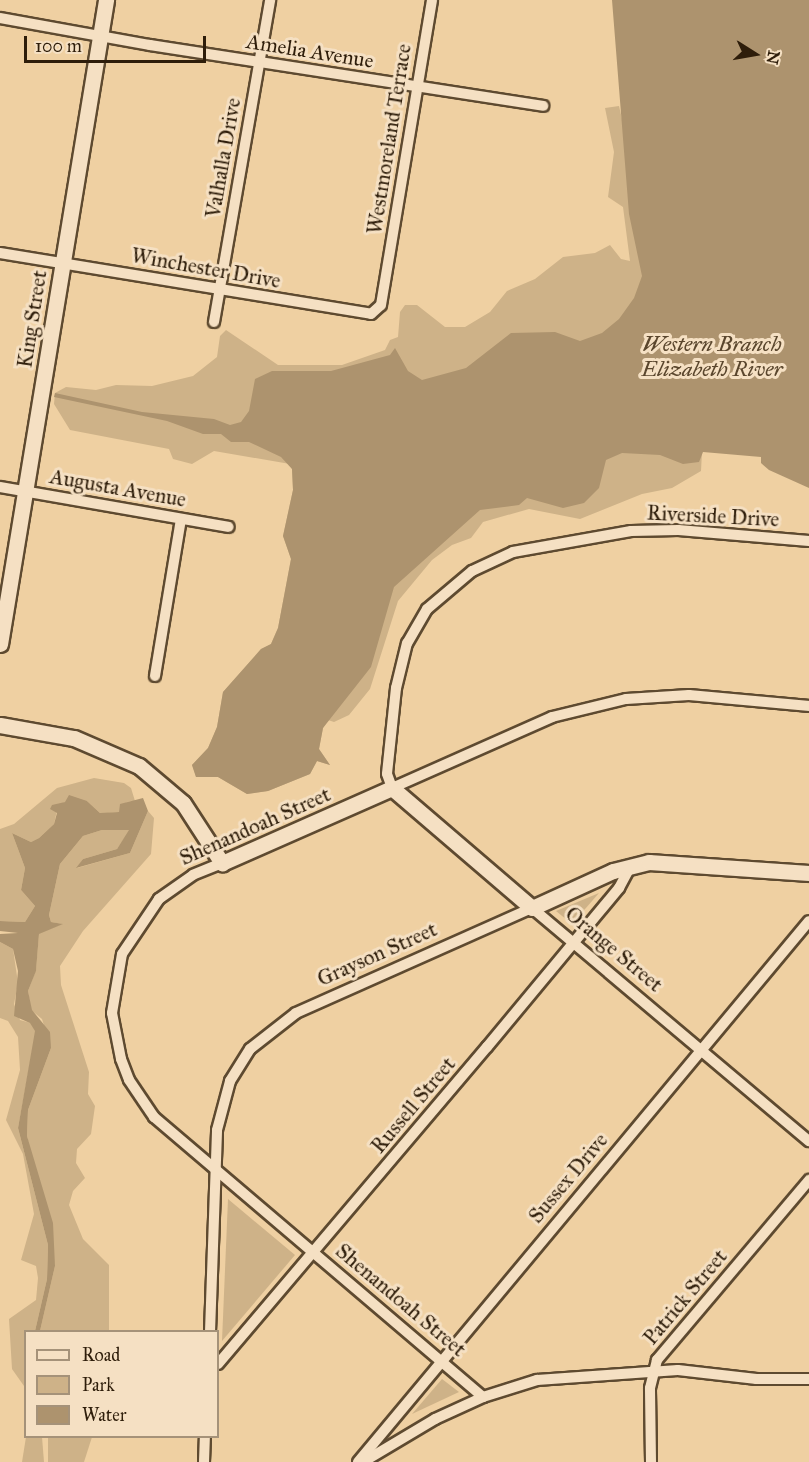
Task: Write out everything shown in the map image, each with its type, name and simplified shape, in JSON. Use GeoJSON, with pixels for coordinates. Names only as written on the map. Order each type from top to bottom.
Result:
{"type":"FeatureCollection","features":[{"type":"Feature","properties":{"kind":"street","name":"King Street"},"geometry":{"type":"LineString","coordinates":[[0,644],[106,0]]}},
{"type":"Feature","properties":{"kind":"street","name":"Valhalla Drive"},"geometry":{"type":"LineString","coordinates":[[214,322],[270,0]]}},
{"type":"Feature","properties":{"kind":"street","name":"Westmoreland Terrace"},"geometry":{"type":"LineString","coordinates":[[385,285],[432,0]]}},
{"type":"Feature","properties":{"kind":"street","name":"Amelia Avenue"},"geometry":{"type":"LineString","coordinates":[[0,18],[259,62],[543,106]]}},
{"type":"Feature","properties":{"kind":"street","name":"Winchester Drive"},"geometry":{"type":"LineString","coordinates":[[0,253],[367,315],[381,304],[385,285]]}},
{"type":"Feature","properties":{"kind":"street","name":"Augusta Avenue"},"geometry":{"type":"LineString","coordinates":[[0,488],[230,527]]}},
{"type":"Feature","properties":{"kind":"street"},"geometry":{"type":"LineString","coordinates":[[155,676],[181,519]]}},
{"type":"Feature","properties":{"kind":"street","name":"Riverside Drive"},"geometry":{"type":"LineString","coordinates":[[392,788],[387,774],[394,700],[407,643],[427,609],[472,571],[513,552],[631,531],[678,530],[809,541]]}},
{"type":"Feature","properties":{"kind":"street","name":"Shenandoah Street"},"geometry":{"type":"LineString","coordinates":[[483,1397],[154,1117],[138,1095],[121,1059],[112,1013],[122,954],[146,914],[174,887],[222,863],[552,717],[606,703],[689,695],[809,706]]}},
{"type":"Feature","properties":{"kind":"street"},"geometry":{"type":"LineString","coordinates":[[0,725],[74,738],[139,766],[183,803],[222,863]]}},
{"type":"Feature","properties":{"kind":"street","name":"Orange Street"},"geometry":{"type":"LineString","coordinates":[[392,788],[809,1141]]}},
{"type":"Feature","properties":{"kind":"street","name":"Grayson Street"},"geometry":{"type":"LineString","coordinates":[[210,1330],[217,1130],[230,1081],[262,1037],[296,1013],[631,865],[669,861],[809,873]]}},
{"type":"Feature","properties":{"kind":"street","name":"Russell Street"},"geometry":{"type":"LineString","coordinates":[[219,1363],[574,943],[619,888],[631,865]]}},
{"type":"Feature","properties":{"kind":"street","name":"Sussex Drive"},"geometry":{"type":"LineString","coordinates":[[360,1462],[441,1360],[809,921]]}},
{"type":"Feature","properties":{"kind":"street","name":"Patrick Street"},"geometry":{"type":"LineString","coordinates":[[651,1462],[653,1370],[809,1180]]}},
{"type":"Feature","properties":{"kind":"street"},"geometry":{"type":"LineString","coordinates":[[360,1462],[435,1419],[483,1397],[560,1376],[653,1370],[809,1379]]}},
{"type":"Feature","properties":{"kind":"street"},"geometry":{"type":"LineString","coordinates":[[204,1462],[205,1438]]}},
{"type":"Feature","properties":{"kind":"green space"},"geometry":{"type":"Polygon","coordinates":[[[619,106],[652,249],[581,452],[702,452],[701,471],[672,488],[642,494],[580,519],[529,509],[483,522],[471,538],[452,545],[432,560],[398,601],[370,689],[349,715],[334,722],[328,720],[323,728],[319,749],[330,765],[317,761],[310,774],[268,791],[247,794],[218,777],[196,777],[192,765],[208,748],[217,727],[223,692],[261,649],[271,644],[278,628],[291,559],[283,536],[293,490],[292,469],[290,464],[214,451],[192,464],[173,459],[169,449],[70,430],[54,404],[55,393],[66,387],[96,390],[116,385],[152,386],[193,376],[217,357],[220,336],[226,330],[278,365],[342,365],[385,350],[390,340],[398,337],[400,312],[405,305],[417,305],[445,327],[465,327],[490,312],[507,291],[535,279],[563,257],[595,253],[610,245],[621,259],[630,261],[623,207],[608,197],[614,152],[605,108],[619,106]]]}},
{"type":"Feature","properties":{"kind":"green space"},"geometry":{"type":"Polygon","coordinates":[[[94,778],[124,783],[131,788],[135,801],[127,802],[119,812],[108,813],[100,813],[87,801],[65,802],[58,806],[54,824],[39,838],[31,842],[12,833],[25,868],[21,890],[35,906],[25,922],[0,921],[0,829],[14,824],[57,788],[94,778]]]}},
{"type":"Feature","properties":{"kind":"green space"},"geometry":{"type":"Polygon","coordinates":[[[148,811],[154,818],[151,854],[83,931],[60,966],[61,985],[89,1072],[88,1094],[95,1106],[91,1134],[77,1149],[76,1163],[85,1178],[73,1191],[69,1205],[83,1239],[109,1265],[109,1330],[40,1330],[55,1266],[27,1136],[28,1110],[51,1048],[42,1019],[31,1010],[28,991],[36,970],[39,933],[62,924],[51,922],[49,915],[60,864],[83,836],[102,830],[130,830],[117,849],[83,859],[77,868],[130,853],[148,811]]]}},
{"type":"Feature","properties":{"kind":"green space"},"geometry":{"type":"Polygon","coordinates":[[[599,893],[572,924],[556,911],[599,893]]]}},
{"type":"Feature","properties":{"kind":"green space"},"geometry":{"type":"Polygon","coordinates":[[[0,942],[13,949],[18,983],[14,1004],[20,1020],[31,1023],[36,1030],[18,1128],[48,1245],[47,1279],[35,1330],[24,1330],[24,1386],[12,1369],[9,1319],[36,1300],[38,1278],[36,1266],[21,1260],[34,1214],[23,1154],[6,1120],[20,1070],[18,1037],[8,1021],[0,1018],[0,942]]]}},
{"type":"Feature","properties":{"kind":"green space"},"geometry":{"type":"Polygon","coordinates":[[[228,1199],[295,1255],[222,1341],[228,1199]]]}},
{"type":"Feature","properties":{"kind":"green space"},"geometry":{"type":"Polygon","coordinates":[[[442,1379],[459,1392],[412,1414],[442,1379]]]}},
{"type":"Feature","properties":{"kind":"green space"},"geometry":{"type":"Polygon","coordinates":[[[26,1438],[42,1438],[44,1462],[22,1462],[26,1438]]]}},
{"type":"Feature","properties":{"kind":"green space"},"geometry":{"type":"Polygon","coordinates":[[[48,1438],[92,1438],[84,1462],[48,1462],[48,1438]]]}},
{"type":"Feature","properties":{"kind":"water","name":"Western Branch Elizabeth River"},"geometry":{"type":"Polygon","coordinates":[[[612,0],[809,0],[809,488],[769,470],[761,463],[761,457],[703,452],[699,462],[683,464],[660,455],[622,453],[606,460],[599,488],[584,503],[563,508],[527,498],[519,505],[480,510],[394,587],[371,667],[323,728],[319,749],[330,765],[317,761],[310,774],[268,791],[247,794],[218,777],[196,777],[192,765],[208,748],[217,727],[223,692],[261,649],[271,644],[278,628],[291,559],[283,536],[293,490],[292,469],[281,457],[249,442],[231,442],[221,434],[203,434],[167,421],[54,397],[55,393],[142,412],[214,419],[230,425],[241,422],[249,411],[255,379],[272,371],[331,371],[390,355],[395,348],[408,371],[422,380],[466,368],[511,333],[555,332],[580,341],[602,333],[619,319],[634,298],[642,276],[629,214],[612,0]]]}},
{"type":"Feature","properties":{"kind":"water"},"geometry":{"type":"Polygon","coordinates":[[[69,795],[87,801],[100,813],[119,812],[120,804],[143,798],[148,811],[130,853],[76,868],[83,859],[117,849],[129,830],[102,830],[83,836],[60,864],[49,915],[51,922],[63,924],[39,934],[36,971],[28,991],[32,1010],[50,1032],[51,1048],[28,1110],[27,1136],[53,1223],[55,1266],[40,1330],[35,1330],[47,1279],[48,1245],[18,1128],[35,1031],[30,1023],[14,1016],[18,971],[13,949],[0,942],[0,934],[18,933],[0,931],[0,921],[25,922],[35,906],[21,890],[25,868],[12,833],[31,842],[39,838],[54,824],[57,813],[50,809],[52,805],[65,802],[69,795]]]}}]}
